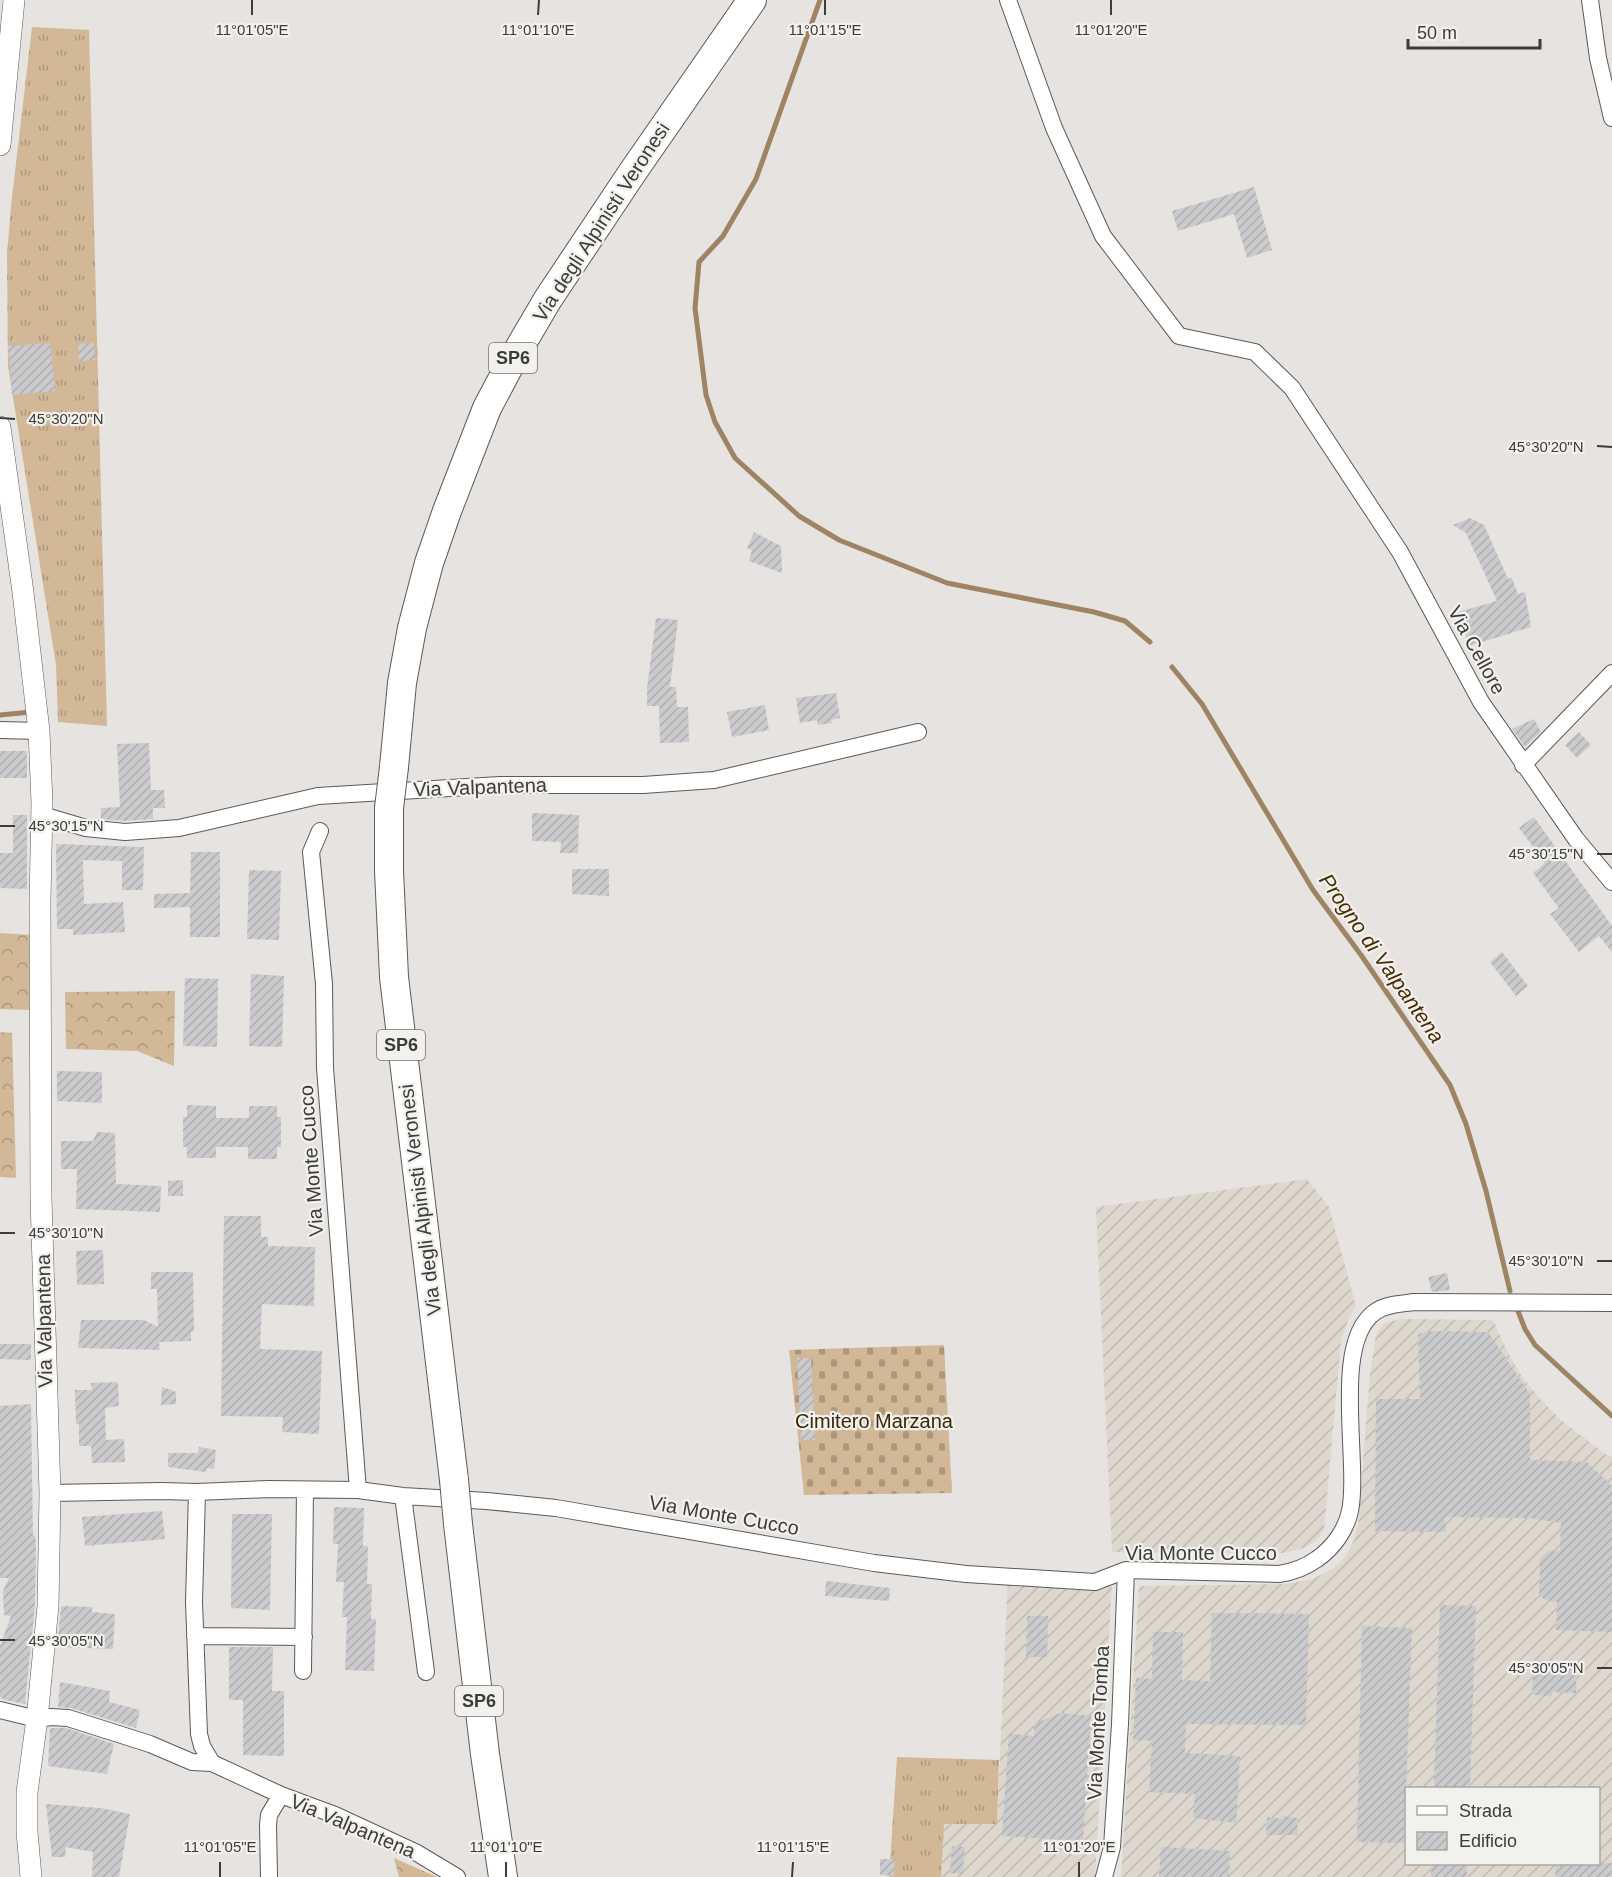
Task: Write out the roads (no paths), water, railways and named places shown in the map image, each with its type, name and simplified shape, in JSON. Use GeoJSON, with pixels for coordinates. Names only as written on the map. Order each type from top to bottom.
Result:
{"type":"FeatureCollection","features":[{"type":"Feature","properties":{"kind":"highway","name":"Via degli Alpinisti Veronesi"},"geometry":{"type":"LineString","coordinates":[[502,1877],[485,1754],[394,977],[389,871],[389,808],[402,683],[412,628],[429,563],[487,408],[549,299],[632,173],[752,0]]}},
{"type":"Feature","properties":{"kind":"street"},"geometry":{"type":"LineString","coordinates":[[0,145],[14,0]]}},
{"type":"Feature","properties":{"kind":"street","name":"Via Cellore"},"geometry":{"type":"LineString","coordinates":[[1008,0],[1054,128],[1103,236],[1179,336],[1255,352],[1292,388],[1400,552],[1481,702],[1576,839],[1612,882]]}},
{"type":"Feature","properties":{"kind":"street"},"geometry":{"type":"LineString","coordinates":[[1590,0],[1598,58],[1612,118]]}},
{"type":"Feature","properties":{"kind":"street","name":"Via Valpantena"},"geometry":{"type":"LineString","coordinates":[[0,427],[7,530],[39,731],[42,815],[41,1198],[50,1493],[48,1606],[27,1792],[27,1832],[31,1877]]}},
{"type":"Feature","properties":{"kind":"street"},"geometry":{"type":"LineString","coordinates":[[1523,765],[1612,673]]}},
{"type":"Feature","properties":{"kind":"street"},"geometry":{"type":"LineString","coordinates":[[0,730],[39,731]]}},
{"type":"Feature","properties":{"kind":"street","name":"Via Valpantena"},"geometry":{"type":"LineString","coordinates":[[42,815],[86,828],[125,832],[179,828],[318,796],[500,785],[643,785],[714,780],[918,732]]}},
{"type":"Feature","properties":{"kind":"street","name":"Via Monte Cucco"},"geometry":{"type":"LineString","coordinates":[[320,831],[311,852],[324,984],[325,1068],[358,1490]]}},
{"type":"Feature","properties":{"kind":"street","name":"Via Monte Cucco"},"geometry":{"type":"LineString","coordinates":[[50,1493],[269,1489],[358,1490],[404,1496],[487,1500],[556,1508],[874,1563],[966,1574],[1095,1582],[1126,1570],[1289,1573],[1308,1566],[1325,1554],[1337,1540],[1350,1511],[1352,1350],[1360,1329],[1374,1312],[1384,1307],[1414,1302],[1612,1303]]}},
{"type":"Feature","properties":{"kind":"street"},"geometry":{"type":"LineString","coordinates":[[303,1671],[305,1490]]}},
{"type":"Feature","properties":{"kind":"street"},"geometry":{"type":"LineString","coordinates":[[197,1492],[194,1602],[199,1734],[202,1746],[212,1763]]}},
{"type":"Feature","properties":{"kind":"street"},"geometry":{"type":"LineString","coordinates":[[404,1496],[426,1672]]}},
{"type":"Feature","properties":{"kind":"street","name":"Via Monte Tomba"},"geometry":{"type":"LineString","coordinates":[[1104,1877],[1112,1847],[1126,1570]]}},
{"type":"Feature","properties":{"kind":"street"},"geometry":{"type":"LineString","coordinates":[[195,1636],[304,1637]]}},
{"type":"Feature","properties":{"kind":"street"},"geometry":{"type":"LineString","coordinates":[[0,1710],[37,1719]]}},
{"type":"Feature","properties":{"kind":"street","name":"Via Valpantena"},"geometry":{"type":"LineString","coordinates":[[37,1719],[68,1718],[150,1744],[192,1762],[212,1763],[280,1795],[335,1815],[407,1848],[457,1877]]}},
{"type":"Feature","properties":{"kind":"street","name":"Via Valpantena"},"geometry":{"type":"LineString","coordinates":[[269,1877],[269,1815],[280,1795]]}},
{"type":"Feature","properties":{"kind":"waterway","name":"Progno di Valpantena"},"geometry":{"type":"LineString","coordinates":[[820,0],[756,179],[723,236],[699,262],[695,308],[706,395],[715,422],[735,458],[799,516],[839,540],[947,583],[1094,612],[1125,621],[1150,642]]}},
{"type":"Feature","properties":{"kind":"waterway","name":"Progno di Valpantena"},"geometry":{"type":"LineString","coordinates":[[1172,667],[1202,704],[1313,890],[1361,955],[1450,1085],[1466,1124],[1486,1191],[1510,1291]]}},
{"type":"Feature","properties":{"kind":"waterway"},"geometry":{"type":"LineString","coordinates":[[0,715],[31,712]]}},
{"type":"Feature","properties":{"kind":"waterway","name":"Progno di Valpantena"},"geometry":{"type":"LineString","coordinates":[[1518,1311],[1535,1345],[1612,1416]]}},
{"type":"Feature","properties":{"kind":"park label","name":"Cimitero Marzana"},"geometry":{"type":"Point","coordinates":[874,1421]}}]}
